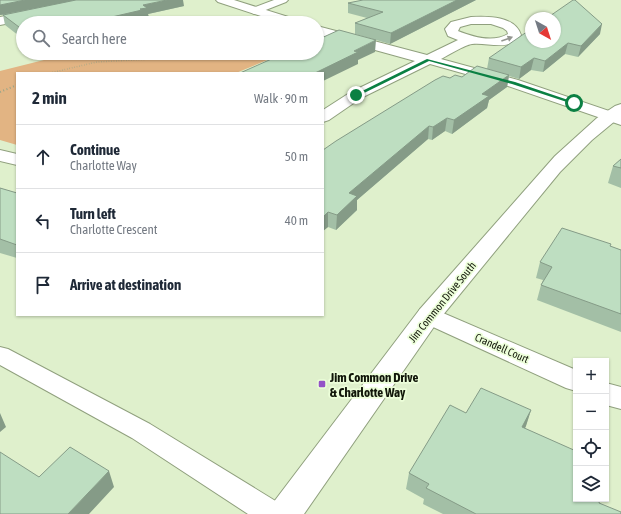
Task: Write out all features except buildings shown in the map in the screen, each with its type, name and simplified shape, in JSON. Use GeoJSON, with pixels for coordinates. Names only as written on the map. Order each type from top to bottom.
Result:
{"type":"FeatureCollection","features":[{"type":"Feature","properties":{"kind":"street"},"geometry":{"type":"LineString","coordinates":[[222,0],[271,16]]}},
{"type":"Feature","properties":{"kind":"street"},"geometry":{"type":"LineString","coordinates":[[25,16],[45,12]]}},
{"type":"Feature","properties":{"kind":"street"},"geometry":{"type":"LineString","coordinates":[[0,21],[16,18]]}},
{"type":"Feature","properties":{"kind":"street"},"geometry":{"type":"LineString","coordinates":[[324,32],[513,83],[617,115]]}},
{"type":"Feature","properties":{"kind":"street"},"geometry":{"type":"LineString","coordinates":[[324,116],[356,95],[469,40]]}},
{"type":"Feature","properties":{"kind":"street","name":"Jim Common Drive South"},"geometry":{"type":"LineString","coordinates":[[286,514],[429,315],[572,148],[617,115]]}},
{"type":"Feature","properties":{"kind":"street"},"geometry":{"type":"LineString","coordinates":[[0,155],[16,160]]}},
{"type":"Feature","properties":{"kind":"street","name":"Crandell Court"},"geometry":{"type":"LineString","coordinates":[[429,315],[573,380]]}},
{"type":"Feature","properties":{"kind":"lane"},"geometry":{"type":"LineString","coordinates":[[254,11],[281,0]]}},
{"type":"Feature","properties":{"kind":"lane"},"geometry":{"type":"LineString","coordinates":[[0,355],[141,431],[272,514]]}},
{"type":"Feature","properties":{"kind":"path"},"geometry":{"type":"LineString","coordinates":[[54,72],[97,62],[134,60]]}},
{"type":"Feature","properties":{"kind":"path"},"geometry":{"type":"LineString","coordinates":[[0,92],[16,85]]}},
{"type":"Feature","properties":{"kind":"shaded area"},"geometry":{"type":"Polygon","coordinates":[[[44,60],[267,60],[238,72],[16,72],[16,145],[0,140],[0,71],[44,60]]]}},
{"type":"Feature","properties":{"kind":"place","name":"Jim Common Drive & Charlotte Way"},"geometry":{"type":"Point","coordinates":[322,384]}},
{"type":"Feature","properties":{"kind":"route"},"geometry":{"type":"LineString","coordinates":[[356,95],[429,60],[513,83],[574,103]]}}]}
